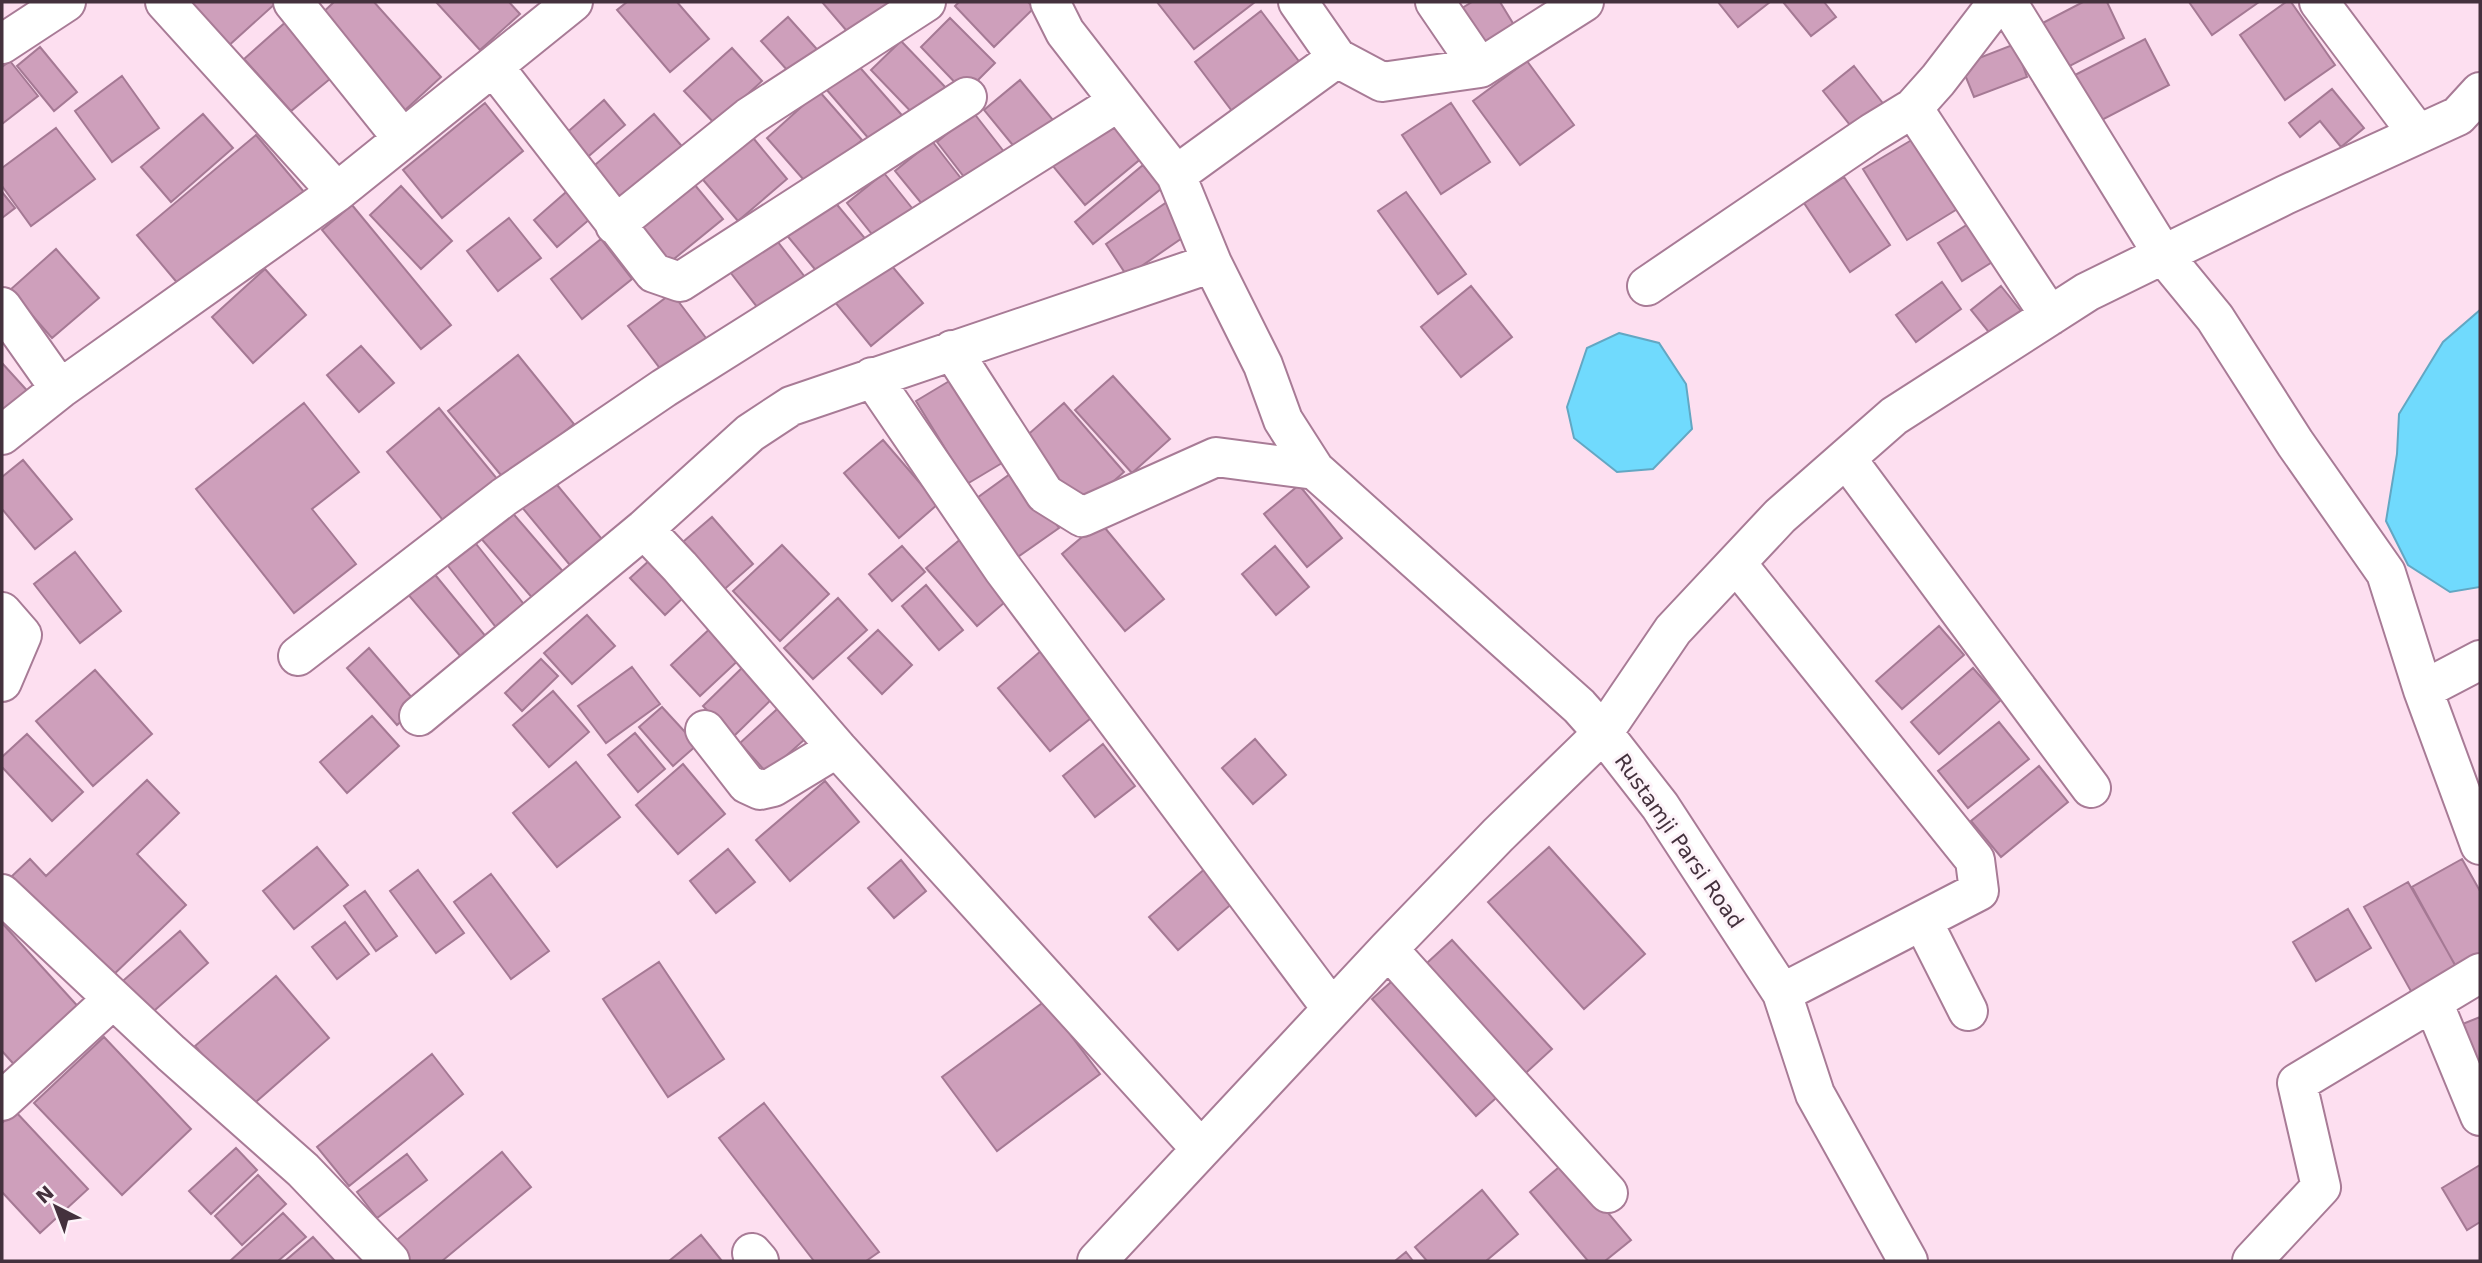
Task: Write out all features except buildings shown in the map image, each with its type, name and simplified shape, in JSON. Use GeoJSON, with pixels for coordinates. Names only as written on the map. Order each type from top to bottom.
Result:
{"type":"FeatureCollection","features":[{"type":"Feature","properties":{"kind":"street"},"geometry":{"type":"LineString","coordinates":[[2,44],[66,2]]}},
{"type":"Feature","properties":{"kind":"street"},"geometry":{"type":"LineString","coordinates":[[165,2],[337,192]]}},
{"type":"Feature","properties":{"kind":"street"},"geometry":{"type":"LineString","coordinates":[[293,2],[403,139]]}},
{"type":"Feature","properties":{"kind":"street"},"geometry":{"type":"LineString","coordinates":[[2,435],[60,389],[337,192],[573,2]]}},
{"type":"Feature","properties":{"kind":"street"},"geometry":{"type":"LineString","coordinates":[[615,225],[749,117],[926,2]]}},
{"type":"Feature","properties":{"kind":"street","name":"Rustamji Parsi Road"},"geometry":{"type":"LineString","coordinates":[[1050,2],[1066,32],[1176,176],[1212,262],[1263,365],[1283,421],[1315,470],[1579,706],[1660,806],[1782,993],[1815,1094],[1908,1261]]}},
{"type":"Feature","properties":{"kind":"street"},"geometry":{"type":"LineString","coordinates":[[1298,2],[1337,58],[1382,82],[1480,68],[1584,2]]}},
{"type":"Feature","properties":{"kind":"street"},"geometry":{"type":"LineString","coordinates":[[1435,2],[1480,68]]}},
{"type":"Feature","properties":{"kind":"street"},"geometry":{"type":"LineString","coordinates":[[1647,286],[1913,108],[1998,2]]}},
{"type":"Feature","properties":{"kind":"street"},"geometry":{"type":"LineString","coordinates":[[2007,2],[2164,256],[2215,318],[2295,443],[2386,573],[2423,690],[2480,845]]}},
{"type":"Feature","properties":{"kind":"street"},"geometry":{"type":"LineString","coordinates":[[2319,2],[2418,134]]}},
{"type":"Feature","properties":{"kind":"street"},"geometry":{"type":"LineString","coordinates":[[1176,176],[1337,58]]}},
{"type":"Feature","properties":{"kind":"street"},"geometry":{"type":"LineString","coordinates":[[494,67],[654,273],[680,282],[967,97]]}},
{"type":"Feature","properties":{"kind":"street"},"geometry":{"type":"LineString","coordinates":[[1097,1261],[1388,949],[1498,835],[1603,733],[1674,630],[1780,516],[1894,416],[2087,292],[2285,195],[2458,116],[2480,92]]}},
{"type":"Feature","properties":{"kind":"street"},"geometry":{"type":"LineString","coordinates":[[298,656],[504,497],[664,388],[1118,102]]}},
{"type":"Feature","properties":{"kind":"street"},"geometry":{"type":"LineString","coordinates":[[1913,108],[2050,316]]}},
{"type":"Feature","properties":{"kind":"street"},"geometry":{"type":"LineString","coordinates":[[419,716],[644,529],[750,433],[791,406],[1212,262]]}},
{"type":"Feature","properties":{"kind":"street"},"geometry":{"type":"LineString","coordinates":[[2,307],[60,389]]}},
{"type":"Feature","properties":{"kind":"street"},"geometry":{"type":"LineString","coordinates":[[952,350],[1045,494],[1082,517],[1216,457],[1315,470]]}},
{"type":"Feature","properties":{"kind":"street"},"geometry":{"type":"LineString","coordinates":[[872,377],[1003,569],[1332,1009]]}},
{"type":"Feature","properties":{"kind":"street"},"geometry":{"type":"LineString","coordinates":[[1846,458],[2091,788]]}},
{"type":"Feature","properties":{"kind":"street"},"geometry":{"type":"LineString","coordinates":[[644,529],[837,748],[1201,1149]]}},
{"type":"Feature","properties":{"kind":"street"},"geometry":{"type":"LineString","coordinates":[[1736,563],[1975,860],[1979,891],[1782,993]]}},
{"type":"Feature","properties":{"kind":"street"},"geometry":{"type":"LineString","coordinates":[[2,612],[22,635],[2,682]]}},
{"type":"Feature","properties":{"kind":"street"},"geometry":{"type":"LineString","coordinates":[[2423,690],[2480,660]]}},
{"type":"Feature","properties":{"kind":"street"},"geometry":{"type":"LineString","coordinates":[[705,730],[747,784],[760,790],[773,787],[837,748]]}},
{"type":"Feature","properties":{"kind":"street"},"geometry":{"type":"LineString","coordinates":[[2,894],[171,1053],[303,1170],[390,1261]]}},
{"type":"Feature","properties":{"kind":"street"},"geometry":{"type":"LineString","coordinates":[[1923,922],[1968,1012]]}},
{"type":"Feature","properties":{"kind":"street"},"geometry":{"type":"LineString","coordinates":[[1388,949],[1608,1193]]}},
{"type":"Feature","properties":{"kind":"street"},"geometry":{"type":"LineString","coordinates":[[2252,1261],[2321,1187],[2297,1083],[2480,973]]}},
{"type":"Feature","properties":{"kind":"street"},"geometry":{"type":"LineString","coordinates":[[2,1101],[113,999]]}},
{"type":"Feature","properties":{"kind":"street"},"geometry":{"type":"LineString","coordinates":[[2433,1002],[2480,1116]]}},
{"type":"Feature","properties":{"kind":"water"},"geometry":{"type":"Polygon","coordinates":[[[2480,310],[2480,587],[2450,592],[2408,565],[2386,521],[2397,454],[2399,414],[2443,342],[2480,310]]]}},
{"type":"Feature","properties":{"kind":"water"},"geometry":{"type":"Polygon","coordinates":[[[1619,333],[1659,343],[1686,384],[1692,429],[1653,469],[1617,472],[1574,438],[1567,407],[1587,348],[1619,333]]]}}]}
